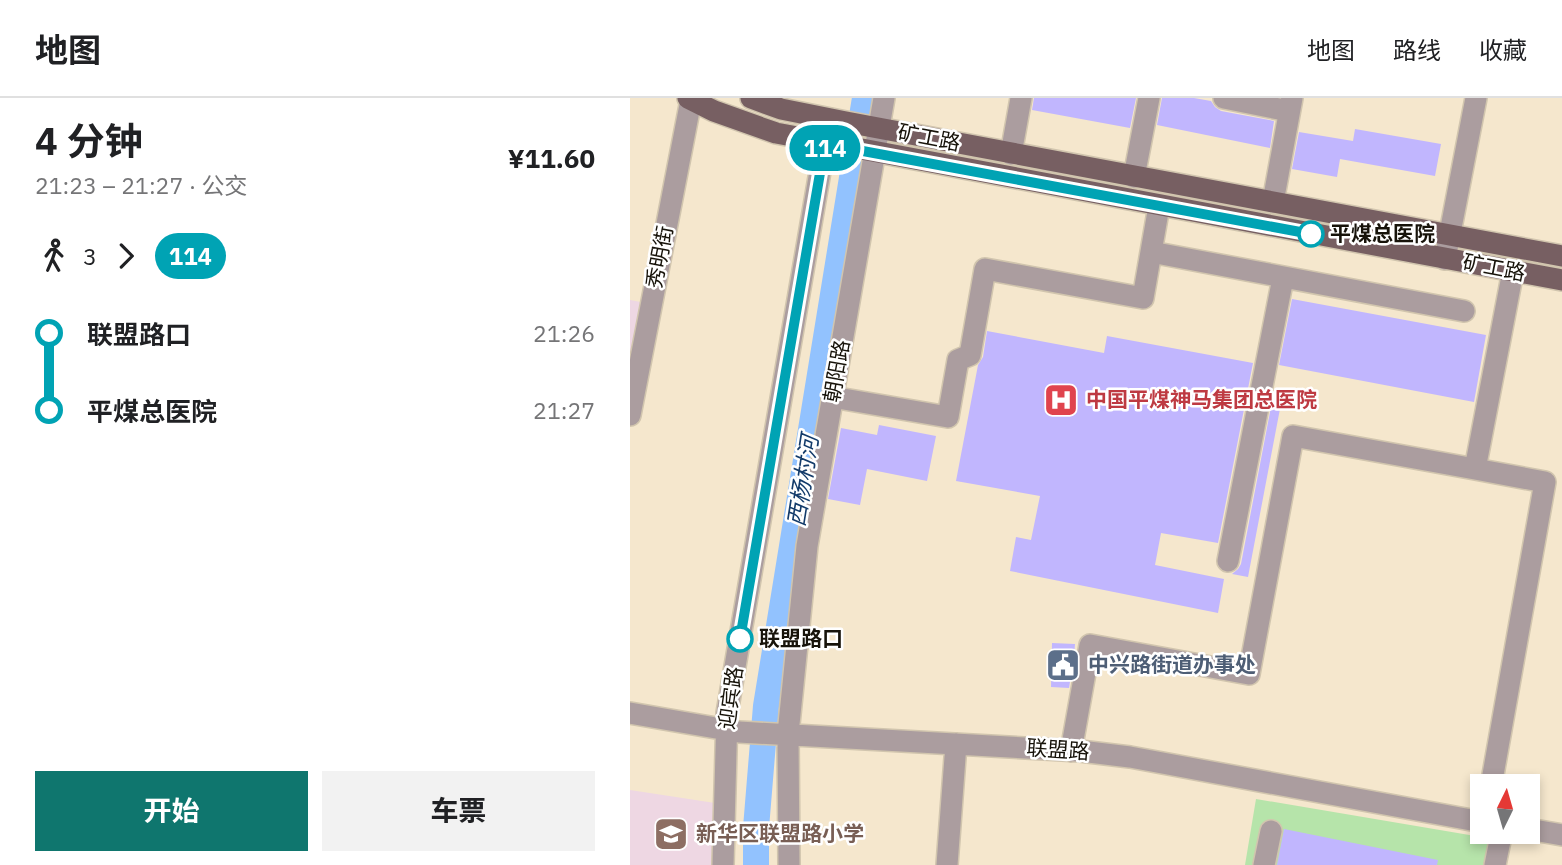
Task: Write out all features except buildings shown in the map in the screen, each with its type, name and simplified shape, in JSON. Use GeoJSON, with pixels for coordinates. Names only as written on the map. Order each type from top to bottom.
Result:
{"type":"FeatureCollection","features":[{"type":"Feature","properties":{"kind":"main road","name":"矿工路"},"geometry":{"type":"LineString","coordinates":[[751,98],[781,109],[838,121],[1562,256]]}},
{"type":"Feature","properties":{"kind":"main road","name":"矿工路"},"geometry":{"type":"LineString","coordinates":[[690,99],[776,134],[1562,281]]}},
{"type":"Feature","properties":{"kind":"street","name":"朝阳路"},"geometry":{"type":"LineString","coordinates":[[789,865],[785,734],[807,546],[884,98]]}},
{"type":"Feature","properties":{"kind":"street"},"geometry":{"type":"LineString","coordinates":[[1010,154],[1021,98]]}},
{"type":"Feature","properties":{"kind":"street"},"geometry":{"type":"LineString","coordinates":[[1134,177],[1149,98]]}},
{"type":"Feature","properties":{"kind":"street"},"geometry":{"type":"LineString","coordinates":[[1224,98],[1291,105],[1273,202]]}},
{"type":"Feature","properties":{"kind":"street"},"geometry":{"type":"LineString","coordinates":[[1445,258],[1476,98]]}},
{"type":"Feature","properties":{"kind":"street","name":"秀明街"},"geometry":{"type":"LineString","coordinates":[[630,415],[690,99]]}},
{"type":"Feature","properties":{"kind":"street","name":"迎宾路"},"geometry":{"type":"LineString","coordinates":[[723,865],[732,731],[727,713],[838,121]]}},
{"type":"Feature","properties":{"kind":"street"},"geometry":{"type":"LineString","coordinates":[[832,397],[948,418],[958,360],[970,355],[985,269],[1143,298],[1159,206]]}},
{"type":"Feature","properties":{"kind":"street"},"geometry":{"type":"LineString","coordinates":[[1151,252],[1464,311]]}},
{"type":"Feature","properties":{"kind":"street"},"geometry":{"type":"LineString","coordinates":[[1475,469],[1513,271]]}},
{"type":"Feature","properties":{"kind":"street"},"geometry":{"type":"LineString","coordinates":[[1228,561],[1283,278]]}},
{"type":"Feature","properties":{"kind":"street"},"geometry":{"type":"LineString","coordinates":[[1071,751],[1090,645],[1250,674],[1293,436],[1545,482],[1493,774]]}},
{"type":"Feature","properties":{"kind":"street","name":"联盟路"},"geometry":{"type":"LineString","coordinates":[[630,713],[732,731],[1071,751],[1130,757],[1470,820]]}},
{"type":"Feature","properties":{"kind":"street"},"geometry":{"type":"LineString","coordinates":[[947,865],[956,744]]}},
{"type":"Feature","properties":{"kind":"street"},"geometry":{"type":"LineString","coordinates":[[1264,865],[1271,831]]}},
{"type":"Feature","properties":{"kind":"street"},"geometry":{"type":"LineString","coordinates":[[1540,831],[1562,835]]}},
{"type":"Feature","properties":{"kind":"street"},"geometry":{"type":"LineString","coordinates":[[1495,865],[1499,844]]}},
{"type":"Feature","properties":{"kind":"shaded area"},"geometry":{"type":"Polygon","coordinates":[[[630,300],[646,303],[630,390],[630,300]]]}},
{"type":"Feature","properties":{"kind":"shaded area","name":"新华区联盟路小学"},"geometry":{"type":"Polygon","coordinates":[[[630,790],[715,803],[711,865],[630,865],[630,790]]]}},
{"type":"Feature","properties":{"kind":"green space"},"geometry":{"type":"Polygon","coordinates":[[[1256,799],[1470,835],[1470,844],[1492,844],[1488,865],[1245,865],[1256,799]]]}},
{"type":"Feature","properties":{"kind":"waterway","name":"西杨村河"},"geometry":{"type":"LineString","coordinates":[[756,865],[756,828],[766,706],[865,98]]}},
{"type":"Feature","properties":{"kind":"bus line","name":"114"},"geometry":{"type":"LineString","coordinates":[[740,639],[825,144],[1311,234]]}},
{"type":"Feature","properties":{"kind":"place","name":"平煤总医院"},"geometry":{"type":"Point","coordinates":[1311,234]}},
{"type":"Feature","properties":{"kind":"place","name":"中国平煤神马集团总医院"},"geometry":{"type":"Point","coordinates":[1061,400]}},
{"type":"Feature","properties":{"kind":"place","name":"联盟路口"},"geometry":{"type":"Point","coordinates":[740,639]}},
{"type":"Feature","properties":{"kind":"place","name":"中兴路街道办事处"},"geometry":{"type":"Point","coordinates":[1063,665]}},
{"type":"Feature","properties":{"kind":"place","name":"新华区联盟路小学"},"geometry":{"type":"Point","coordinates":[671,834]}}]}
